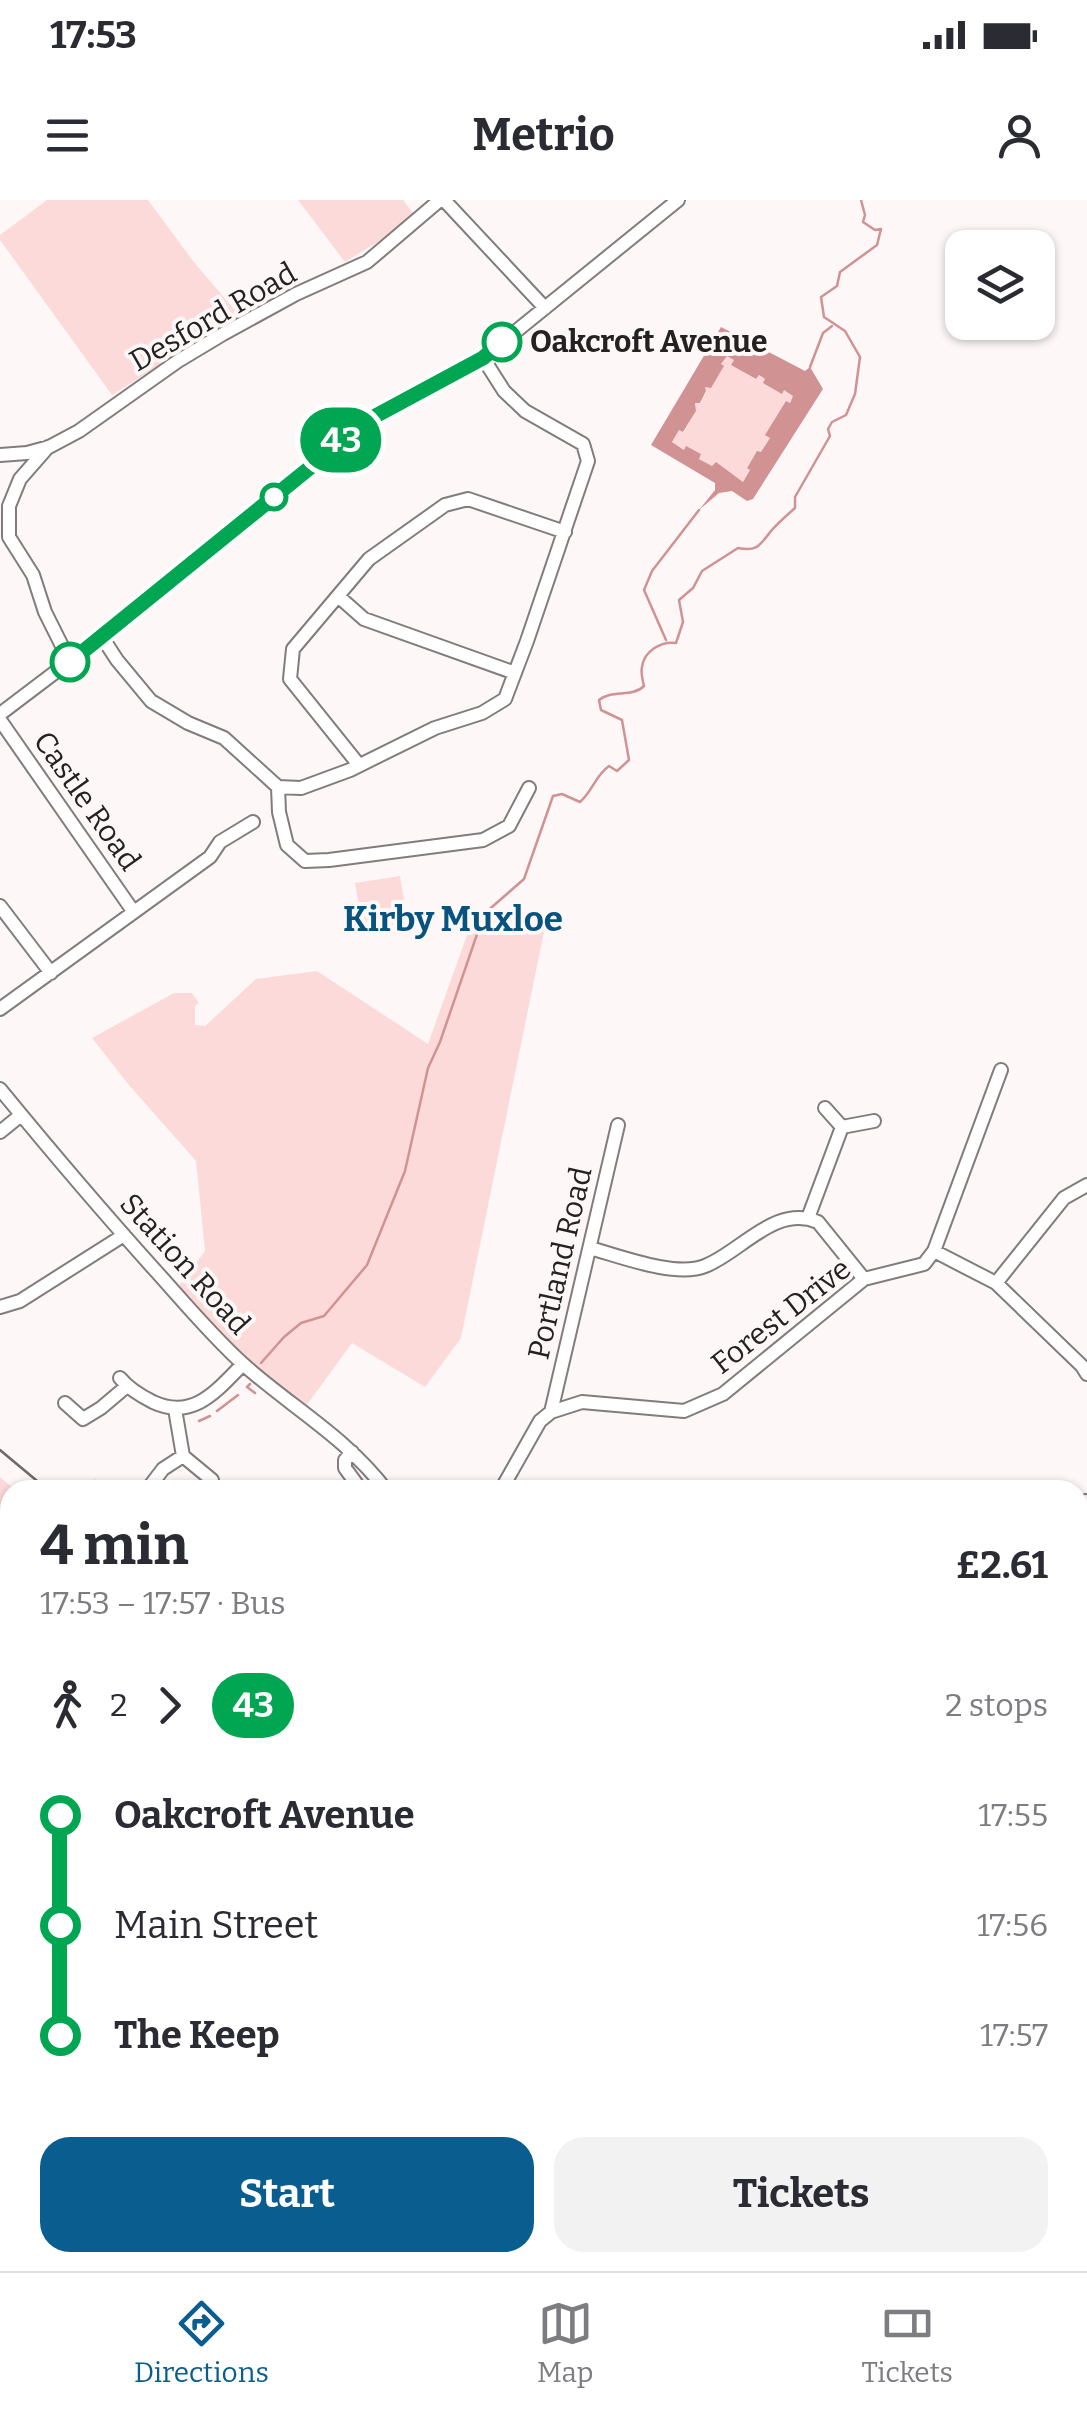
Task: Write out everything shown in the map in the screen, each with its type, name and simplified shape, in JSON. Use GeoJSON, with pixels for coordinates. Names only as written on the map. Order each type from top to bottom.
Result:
{"type":"FeatureCollection","features":[{"type":"Feature","properties":{"kind":"street"},"geometry":{"type":"LineString","coordinates":[[442,200],[545,308]]}},
{"type":"Feature","properties":{"kind":"street","name":"Desford Road"},"geometry":{"type":"LineString","coordinates":[[2,455],[48,447],[79,431],[223,334],[296,294],[367,262],[442,200]]}},
{"type":"Feature","properties":{"kind":"street"},"geometry":{"type":"LineString","coordinates":[[0,717],[102,638],[355,427],[483,358],[678,200]]}},
{"type":"Feature","properties":{"kind":"street"},"geometry":{"type":"LineString","coordinates":[[102,638],[151,701],[224,738],[278,786],[301,788],[505,700],[588,461],[583,444],[526,411],[504,391],[483,358]]}},
{"type":"Feature","properties":{"kind":"street"},"geometry":{"type":"LineString","coordinates":[[48,447],[20,479],[9,506],[9,537],[34,575],[45,612],[70,662]]}},
{"type":"Feature","properties":{"kind":"street"},"geometry":{"type":"LineString","coordinates":[[2,455],[20,479]]}},
{"type":"Feature","properties":{"kind":"street"},"geometry":{"type":"LineString","coordinates":[[359,765],[290,679],[293,649],[369,559],[445,505],[468,498],[564,532]]}},
{"type":"Feature","properties":{"kind":"street"},"geometry":{"type":"LineString","coordinates":[[338,596],[364,619],[515,672]]}},
{"type":"Feature","properties":{"kind":"street","name":"Castle Road"},"geometry":{"type":"LineString","coordinates":[[0,717],[134,910]]}},
{"type":"Feature","properties":{"kind":"street"},"geometry":{"type":"LineString","coordinates":[[278,786],[287,845],[305,861],[483,840],[509,826],[529,788]]}},
{"type":"Feature","properties":{"kind":"street"},"geometry":{"type":"LineString","coordinates":[[0,1009],[210,857],[220,842],[253,822]]}},
{"type":"Feature","properties":{"kind":"street"},"geometry":{"type":"LineString","coordinates":[[0,906],[50,973]]}},
{"type":"Feature","properties":{"kind":"street"},"geometry":{"type":"LineString","coordinates":[[1001,1070],[934,1251],[996,1283],[1085,1368]]}},
{"type":"Feature","properties":{"kind":"street","name":"Station Road"},"geometry":{"type":"LineString","coordinates":[[0,1089],[209,1330],[243,1364],[335,1436],[377,1480]]}},
{"type":"Feature","properties":{"kind":"street"},"geometry":{"type":"LineString","coordinates":[[824,1108],[842,1127]]}},
{"type":"Feature","properties":{"kind":"street"},"geometry":{"type":"LineString","coordinates":[[0,1132],[21,1114]]}},
{"type":"Feature","properties":{"kind":"street"},"geometry":{"type":"LineString","coordinates":[[842,1127],[874,1120]]}},
{"type":"Feature","properties":{"kind":"street","name":"Portland Road"},"geometry":{"type":"LineString","coordinates":[[551,1412],[618,1126]]}},
{"type":"Feature","properties":{"kind":"street"},"geometry":{"type":"LineString","coordinates":[[808,1218],[842,1127]]}},
{"type":"Feature","properties":{"kind":"street"},"geometry":{"type":"LineString","coordinates":[[996,1283],[1064,1198],[1087,1185]]}},
{"type":"Feature","properties":{"kind":"street"},"geometry":{"type":"LineString","coordinates":[[590,1248],[664,1268],[703,1268],[777,1222],[808,1218],[818,1222],[864,1279]]}},
{"type":"Feature","properties":{"kind":"street"},"geometry":{"type":"LineString","coordinates":[[0,1306],[20,1302],[124,1235]]}},
{"type":"Feature","properties":{"kind":"street","name":"Forest Drive"},"geometry":{"type":"LineString","coordinates":[[551,1412],[582,1402],[684,1411],[724,1394],[864,1279],[924,1264],[934,1251]]}},
{"type":"Feature","properties":{"kind":"street"},"geometry":{"type":"LineString","coordinates":[[65,1403],[84,1419],[101,1408],[124,1382],[144,1397],[176,1409],[192,1406],[210,1396],[243,1364]]}},
{"type":"Feature","properties":{"kind":"street"},"geometry":{"type":"LineString","coordinates":[[176,1409],[183,1456],[212,1480]]}},
{"type":"Feature","properties":{"kind":"street"},"geometry":{"type":"LineString","coordinates":[[507,1480],[540,1421],[551,1412]]}},
{"type":"Feature","properties":{"kind":"street"},"geometry":{"type":"LineString","coordinates":[[352,1452],[345,1460],[345,1468],[354,1480]]}},
{"type":"Feature","properties":{"kind":"street"},"geometry":{"type":"LineString","coordinates":[[155,1480],[163,1469],[183,1456]]}},
{"type":"Feature","properties":{"kind":"shaded area"},"geometry":{"type":"Polygon","coordinates":[[[47,200],[148,200],[239,315],[112,395],[0,240],[0,235],[47,200]]]}},
{"type":"Feature","properties":{"kind":"shaded area"},"geometry":{"type":"Polygon","coordinates":[[[298,200],[403,200],[413,213],[396,231],[345,262],[298,200]]]}},
{"type":"Feature","properties":{"kind":"shaded area"},"geometry":{"type":"Polygon","coordinates":[[[721,327],[805,371],[810,367],[823,389],[753,499],[747,501],[732,491],[719,493],[699,510],[715,490],[715,483],[651,445],[721,327]],[[727,356],[711,388],[705,387],[700,403],[695,403],[696,411],[683,432],[679,430],[672,442],[701,454],[699,459],[712,466],[716,462],[743,482],[757,451],[761,452],[770,438],[765,435],[793,396],[763,383],[765,379],[759,375],[756,379],[731,365],[734,360],[727,356]]]}},
{"type":"Feature","properties":{"kind":"shaded area"},"geometry":{"type":"Polygon","coordinates":[[[727,355],[734,360],[732,365],[794,396],[766,435],[770,438],[761,453],[757,452],[747,467],[750,470],[743,482],[716,463],[713,467],[672,442],[679,430],[684,432],[696,411],[695,403],[701,403],[705,387],[711,387],[727,355]]]}},
{"type":"Feature","properties":{"kind":"shaded area"},"geometry":{"type":"Polygon","coordinates":[[[400,876],[408,924],[363,931],[355,883],[400,876]]]}},
{"type":"Feature","properties":{"kind":"shaded area"},"geometry":{"type":"Polygon","coordinates":[[[548,912],[461,1338],[425,1387],[352,1343],[306,1406],[175,1291],[205,1251],[196,1161],[92,1038],[174,993],[192,993],[199,1003],[195,1006],[195,1025],[205,1026],[256,979],[317,971],[428,1044],[471,924],[548,912]]]}},
{"type":"Feature","properties":{"kind":"waterway"},"geometry":{"type":"LineString","coordinates":[[261,1363],[301,1323],[324,1316],[367,1265],[405,1171],[428,1068],[484,914],[524,879],[553,796],[562,794],[580,802],[604,770],[609,766],[617,771],[629,760],[622,720],[601,710],[599,700],[644,686],[642,669],[646,656],[659,645],[676,643],[683,622],[679,600],[693,588],[702,571],[738,548],[758,546],[795,508],[795,497],[830,436],[828,429],[832,422],[846,415],[855,394],[860,357],[845,331],[824,317],[821,297],[837,286],[840,272],[877,245],[881,229],[875,230],[863,222],[861,200]]}},
{"type":"Feature","properties":{"kind":"waterway"},"geometry":{"type":"LineString","coordinates":[[810,367],[823,333],[832,326]]}},
{"type":"Feature","properties":{"kind":"waterway"},"geometry":{"type":"LineString","coordinates":[[666,640],[644,590],[652,571],[699,510]]}},
{"type":"Feature","properties":{"kind":"waterway"},"geometry":{"type":"LineString","coordinates":[[250,1384],[247,1387],[255,1393]]}},
{"type":"Feature","properties":{"kind":"waterway"},"geometry":{"type":"LineString","coordinates":[[217,1411],[238,1395]]}},
{"type":"Feature","properties":{"kind":"waterway"},"geometry":{"type":"LineString","coordinates":[[199,1421],[210,1416]]}},
{"type":"Feature","properties":{"kind":"waterway"},"geometry":{"type":"LineString","coordinates":[[354,1470],[362,1480]]}},
{"type":"Feature","properties":{"kind":"railway"},"geometry":{"type":"LineString","coordinates":[[0,1450],[36,1480]]}},
{"type":"Feature","properties":{"kind":"bus line","name":"43"},"geometry":{"type":"LineString","coordinates":[[70,662],[355,427],[483,358],[502,342]]}},
{"type":"Feature","properties":{"kind":"place","name":"Oakcroft Avenue"},"geometry":{"type":"Point","coordinates":[502,342]}},
{"type":"Feature","properties":{"kind":"district","name":"Kirby Muxloe"},"geometry":{"type":"Point","coordinates":[453,919]}}]}
